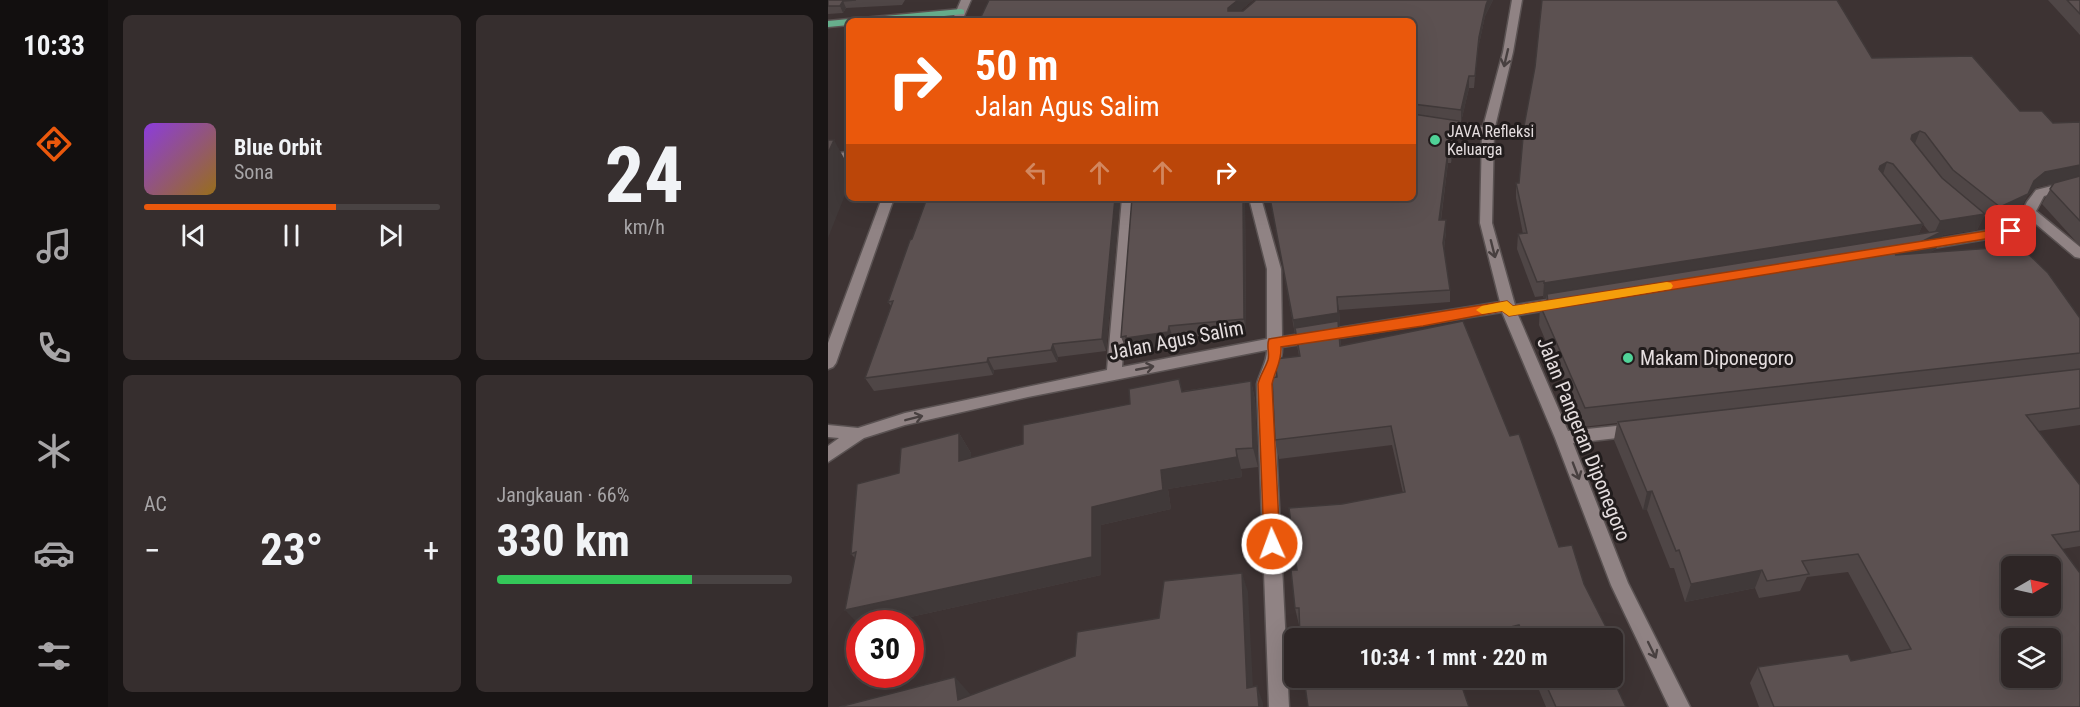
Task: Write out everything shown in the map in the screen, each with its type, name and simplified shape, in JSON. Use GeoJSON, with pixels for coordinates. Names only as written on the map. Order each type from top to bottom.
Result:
{"type":"FeatureCollection","features":[{"type":"Feature","properties":{"kind":"main road"},"geometry":{"type":"LineString","coordinates":[[935,18],[959,17]]}},
{"type":"Feature","properties":{"kind":"main road"},"geometry":{"type":"LineString","coordinates":[[828,24],[846,22]]}},
{"type":"Feature","properties":{"kind":"street"},"geometry":{"type":"LineString","coordinates":[[959,17],[966,0]]}},
{"type":"Feature","properties":{"kind":"street","name":"Jalan Pangeran Diponegoro"},"geometry":{"type":"LineString","coordinates":[[1517,0],[1508,52],[1488,130],[1486,223],[1508,308],[1563,438],[1620,585],[1680,707]]}},
{"type":"Feature","properties":{"kind":"street"},"geometry":{"type":"LineString","coordinates":[[1416,121],[1488,130]]}},
{"type":"Feature","properties":{"kind":"street"},"geometry":{"type":"LineString","coordinates":[[828,158],[846,156]]}},
{"type":"Feature","properties":{"kind":"street"},"geometry":{"type":"LineString","coordinates":[[1906,248],[1926,240],[2011,231],[2021,226],[2031,213],[2036,196],[2040,193],[2080,183]]}},
{"type":"Feature","properties":{"kind":"street"},"geometry":{"type":"LineString","coordinates":[[828,363],[887,201]]}},
{"type":"Feature","properties":{"kind":"street"},"geometry":{"type":"LineString","coordinates":[[1114,374],[1128,201]]}},
{"type":"Feature","properties":{"kind":"street"},"geometry":{"type":"LineString","coordinates":[[1256,201],[1274,269],[1275,351],[1265,384],[1279,707]]}},
{"type":"Feature","properties":{"kind":"street"},"geometry":{"type":"LineString","coordinates":[[2031,213],[2080,254]]}},
{"type":"Feature","properties":{"kind":"street"},"geometry":{"type":"LineString","coordinates":[[1976,219],[1993,234]]}},
{"type":"Feature","properties":{"kind":"street","name":"Jalan Agus Salim"},"geometry":{"type":"LineString","coordinates":[[858,434],[905,419],[1028,390],[1114,374],[1275,351],[1423,321],[1579,300]]}},
{"type":"Feature","properties":{"kind":"street"},"geometry":{"type":"LineString","coordinates":[[1563,438],[1646,429]]}},
{"type":"Feature","properties":{"kind":"street"},"geometry":{"type":"LineString","coordinates":[[828,431],[858,434]]}},
{"type":"Feature","properties":{"kind":"street"},"geometry":{"type":"LineString","coordinates":[[828,455],[858,434]]}},
{"type":"Feature","properties":{"kind":"building"},"geometry":{"type":"Polygon","coordinates":[[[828,0],[856,0],[843,1],[840,6],[828,6],[828,0]]]}},
{"type":"Feature","properties":{"kind":"building"},"geometry":{"type":"Polygon","coordinates":[[[989,0],[1238,0],[1228,8],[1228,11],[1243,11],[1256,0],[1488,0],[1479,37],[1475,76],[1469,76],[1461,110],[1416,104],[1416,18],[980,18],[989,0]]]}},
{"type":"Feature","properties":{"kind":"building"},"geometry":{"type":"Polygon","coordinates":[[[1542,0],[1837,0],[1872,58],[1972,56],[2020,111],[2042,111],[2053,123],[2080,122],[2080,165],[2045,172],[2034,181],[2028,194],[2000,207],[1953,170],[1925,133],[1920,131],[1912,135],[1911,139],[1942,178],[1985,214],[1940,221],[1893,164],[1887,162],[1879,169],[1923,224],[1544,283],[1544,281],[1537,282],[1518,234],[1527,233],[1516,183],[1519,183],[1524,126],[1535,67],[1542,0]]]}},
{"type":"Feature","properties":{"kind":"building"},"geometry":{"type":"Polygon","coordinates":[[[2067,0],[2080,0],[2080,14],[2067,0]]]}},
{"type":"Feature","properties":{"kind":"building"},"geometry":{"type":"Polygon","coordinates":[[[1416,114],[1459,121],[1451,151],[1448,151],[1439,220],[1446,220],[1443,243],[1450,290],[1337,297],[1338,313],[1293,320],[1271,201],[1416,201],[1416,114]]]}},
{"type":"Feature","properties":{"kind":"building"},"geometry":{"type":"Polygon","coordinates":[[[828,140],[834,140],[828,153],[828,140]]]}},
{"type":"Feature","properties":{"kind":"building"},"geometry":{"type":"Polygon","coordinates":[[[2080,176],[2080,221],[2050,189],[2054,183],[2080,176]]]}},
{"type":"Feature","properties":{"kind":"building"},"geometry":{"type":"Polygon","coordinates":[[[926,201],[1115,201],[1102,339],[1053,344],[1051,350],[988,358],[987,362],[865,378],[893,301],[888,302],[926,201]]]}},
{"type":"Feature","properties":{"kind":"building"},"geometry":{"type":"Polygon","coordinates":[[[1132,201],[1243,201],[1244,319],[1169,326],[1168,332],[1121,337],[1132,201]]]}},
{"type":"Feature","properties":{"kind":"building"},"geometry":{"type":"Polygon","coordinates":[[[1945,230],[1895,255],[2020,246],[2048,273],[2080,318],[2080,353],[1585,408],[1540,305],[1548,304],[1547,294],[1945,230]]]}},
{"type":"Feature","properties":{"kind":"building"},"geometry":{"type":"Polygon","coordinates":[[[1338,321],[1340,346],[1463,321],[1510,436],[1519,434],[1559,547],[1572,545],[1584,584],[1606,628],[1520,628],[1519,625],[1507,628],[1300,628],[1299,608],[1295,608],[1291,570],[1297,570],[1289,508],[1342,504],[1405,492],[1391,426],[1275,440],[1272,378],[1277,377],[1275,359],[1300,356],[1295,328],[1338,321]]]}},
{"type":"Feature","properties":{"kind":"building"},"geometry":{"type":"Polygon","coordinates":[[[2080,369],[2080,408],[2026,415],[2080,485],[2080,531],[2052,535],[2080,573],[2080,707],[1774,707],[1758,667],[1848,654],[1851,661],[1911,649],[1858,554],[1802,561],[1809,574],[1767,581],[1762,570],[1691,584],[1679,550],[1676,551],[1652,491],[1647,492],[1618,422],[2080,369]]]}},
{"type":"Feature","properties":{"kind":"building"},"geometry":{"type":"Polygon","coordinates":[[[1179,379],[1182,392],[1251,381],[1253,448],[1236,449],[1237,457],[1161,470],[1163,490],[1092,507],[1092,557],[845,610],[856,552],[851,554],[857,484],[899,473],[901,448],[959,433],[959,461],[1023,444],[1023,425],[1130,404],[1129,389],[1179,379]]]}},
{"type":"Feature","properties":{"kind":"building"},"geometry":{"type":"Polygon","coordinates":[[[1242,573],[1247,688],[1257,686],[1259,707],[839,707],[912,688],[924,688],[924,685],[955,677],[958,700],[1075,656],[1077,632],[1159,618],[1164,581],[1242,573]]]}},
{"type":"Feature","properties":{"kind":"building"},"geometry":{"type":"Polygon","coordinates":[[[1305,688],[1462,688],[1469,707],[1308,707],[1305,688]]]}},
{"type":"Feature","properties":{"kind":"building"},"geometry":{"type":"Polygon","coordinates":[[[1547,688],[1617,688],[1626,707],[1556,707],[1547,688]]]}},
{"type":"Feature","properties":{"kind":"slow traffic"},"geometry":{"type":"LineString","coordinates":[[1482,310],[1507,306],[1509,311],[1667,286]]}},
{"type":"Feature","properties":{"kind":"place","name":"JAVA Refleksi Keluarga"},"geometry":{"type":"Point","coordinates":[1435,140]}},
{"type":"Feature","properties":{"kind":"place","name":"Makam Diponegoro"},"geometry":{"type":"Point","coordinates":[1628,358]}},
{"type":"Feature","properties":{"kind":"route"},"geometry":{"type":"LineString","coordinates":[[1272,544],[1269,429],[1265,384],[1267,374],[1275,359],[1274,343],[1507,306],[1509,311],[2011,231]]}}]}
